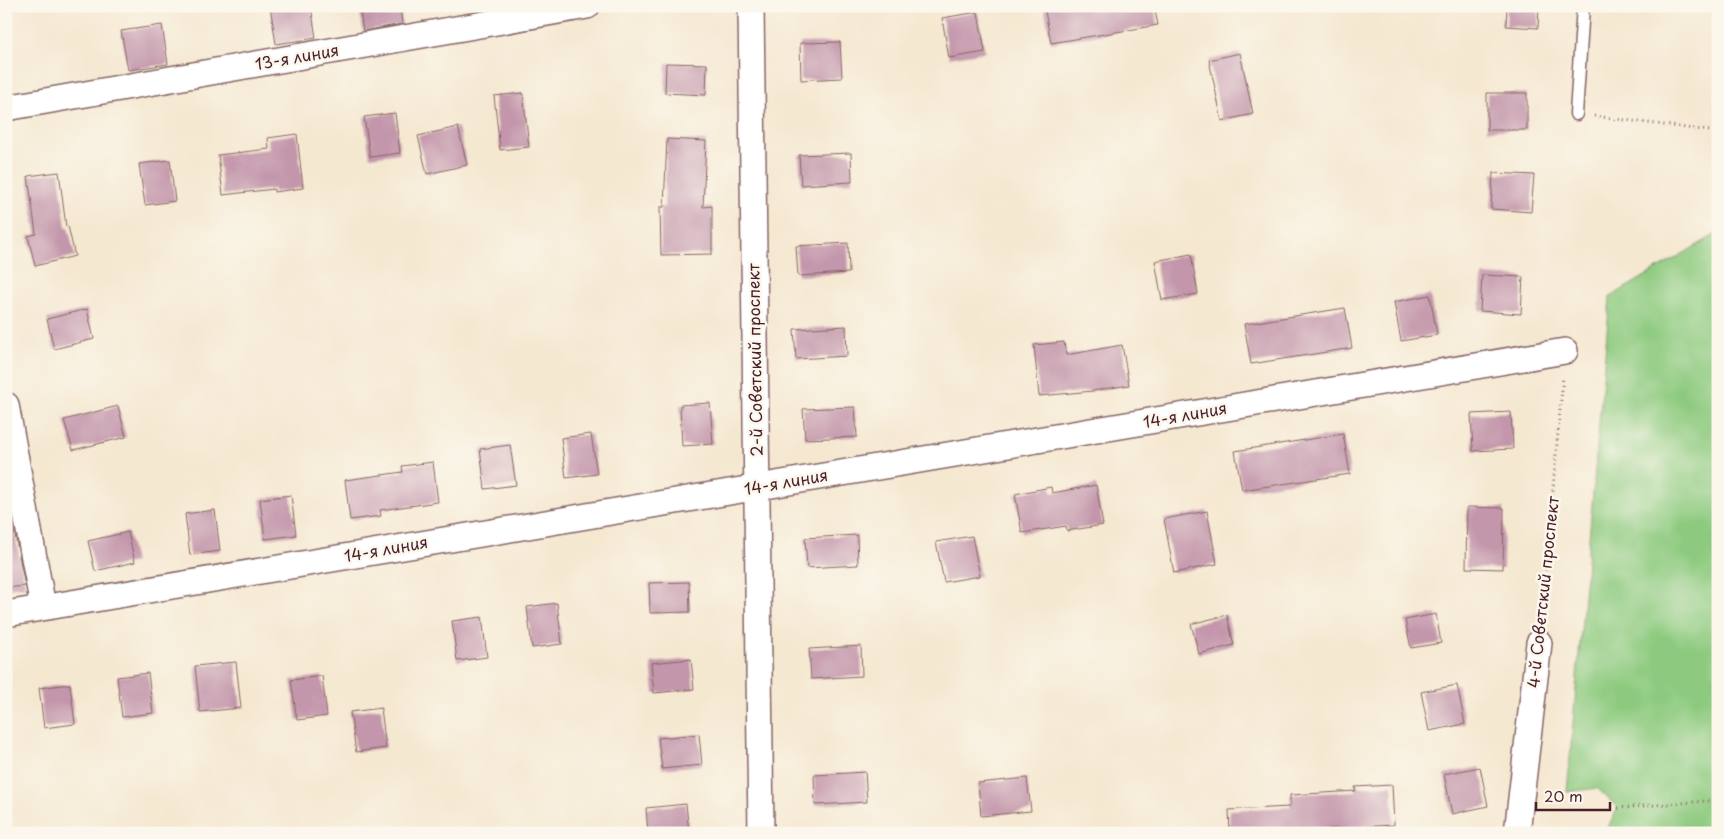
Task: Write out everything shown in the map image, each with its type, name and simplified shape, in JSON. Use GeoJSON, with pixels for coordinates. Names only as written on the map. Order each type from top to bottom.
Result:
{"type":"FeatureCollection","features":[{"type":"Feature","properties":{"kind":"street","name":"13-я линия"},"geometry":{"type":"LineString","coordinates":[[6,108],[587,6]]}},
{"type":"Feature","properties":{"kind":"street","name":"2-й Советский проспект"},"geometry":{"type":"LineString","coordinates":[[751,6],[761,833]]}},
{"type":"Feature","properties":{"kind":"street","name":"14-я линия"},"geometry":{"type":"LineString","coordinates":[[6,614],[1565,351]]}},
{"type":"Feature","properties":{"kind":"street"},"geometry":{"type":"LineString","coordinates":[[6,404],[42,608]]}},
{"type":"Feature","properties":{"kind":"street","name":"4-й Советский проспект"},"geometry":{"type":"LineString","coordinates":[[1517,833],[1539,643]]}},
{"type":"Feature","properties":{"kind":"lane"},"geometry":{"type":"LineString","coordinates":[[1576,114],[1583,6]]}},
{"type":"Feature","properties":{"kind":"path"},"geometry":{"type":"LineString","coordinates":[[1576,114],[1718,132]]}},
{"type":"Feature","properties":{"kind":"path","name":"4-й Советский проспект"},"geometry":{"type":"LineString","coordinates":[[1539,643],[1565,351]]}},
{"type":"Feature","properties":{"kind":"path"},"geometry":{"type":"LineString","coordinates":[[1618,808],[1718,800]]}},
{"type":"Feature","properties":{"kind":"green space"},"geometry":{"type":"Polygon","coordinates":[[[1718,233],[1718,833],[1605,833],[1618,808],[1597,788],[1567,792],[1610,297],[1718,233]]]}},
{"type":"Feature","properties":{"kind":"building"},"geometry":{"type":"Polygon","coordinates":[[[270,6],[311,6],[316,38],[276,44],[270,6]]]}},
{"type":"Feature","properties":{"kind":"building"},"geometry":{"type":"Polygon","coordinates":[[[359,6],[400,6],[402,24],[363,31],[359,6]]]}},
{"type":"Feature","properties":{"kind":"building"},"geometry":{"type":"Polygon","coordinates":[[[1044,6],[1154,6],[1158,25],[1051,43],[1044,6]]]}},
{"type":"Feature","properties":{"kind":"building"},"geometry":{"type":"Polygon","coordinates":[[[1507,6],[1539,6],[1538,28],[1506,26],[1507,6]]]}},
{"type":"Feature","properties":{"kind":"building"},"geometry":{"type":"Polygon","coordinates":[[[978,12],[985,52],[949,58],[942,18],[978,12]]]}},
{"type":"Feature","properties":{"kind":"building"},"geometry":{"type":"Polygon","coordinates":[[[162,25],[168,64],[128,70],[121,31],[162,25]]]}},
{"type":"Feature","properties":{"kind":"building"},"geometry":{"type":"Polygon","coordinates":[[[840,42],[842,78],[801,80],[800,43],[840,42]]]}},
{"type":"Feature","properties":{"kind":"building"},"geometry":{"type":"Polygon","coordinates":[[[1240,53],[1253,114],[1222,121],[1209,60],[1240,53]]]}},
{"type":"Feature","properties":{"kind":"building"},"geometry":{"type":"Polygon","coordinates":[[[666,63],[707,64],[706,95],[665,93],[666,63]]]}},
{"type":"Feature","properties":{"kind":"building"},"geometry":{"type":"Polygon","coordinates":[[[523,93],[529,147],[500,150],[494,96],[523,93]]]}},
{"type":"Feature","properties":{"kind":"building"},"geometry":{"type":"Polygon","coordinates":[[[1487,93],[1527,93],[1527,130],[1487,130],[1487,93]]]}},
{"type":"Feature","properties":{"kind":"building"},"geometry":{"type":"Polygon","coordinates":[[[395,113],[400,153],[370,157],[364,117],[395,113]]]}},
{"type":"Feature","properties":{"kind":"building"},"geometry":{"type":"Polygon","coordinates":[[[458,127],[467,165],[427,174],[418,136],[458,127]]]}},
{"type":"Feature","properties":{"kind":"building"},"geometry":{"type":"Polygon","coordinates":[[[297,134],[303,188],[274,192],[274,189],[223,195],[218,155],[269,149],[268,138],[297,134]]]}},
{"type":"Feature","properties":{"kind":"building"},"geometry":{"type":"Polygon","coordinates":[[[667,139],[706,141],[703,207],[712,206],[712,254],[661,255],[660,207],[664,207],[667,139]]]}},
{"type":"Feature","properties":{"kind":"building"},"geometry":{"type":"Polygon","coordinates":[[[851,153],[852,182],[801,185],[799,155],[851,153]]]}},
{"type":"Feature","properties":{"kind":"building"},"geometry":{"type":"Polygon","coordinates":[[[170,160],[175,201],[145,205],[139,164],[170,160]]]}},
{"type":"Feature","properties":{"kind":"building"},"geometry":{"type":"Polygon","coordinates":[[[59,172],[66,227],[68,226],[75,256],[35,266],[28,236],[36,234],[28,176],[59,172]]]}},
{"type":"Feature","properties":{"kind":"building"},"geometry":{"type":"Polygon","coordinates":[[[1493,173],[1534,175],[1531,212],[1491,209],[1493,173]]]}},
{"type":"Feature","properties":{"kind":"building"},"geometry":{"type":"Polygon","coordinates":[[[848,243],[849,273],[798,276],[796,246],[848,243]]]}},
{"type":"Feature","properties":{"kind":"building"},"geometry":{"type":"Polygon","coordinates":[[[1191,254],[1198,294],[1162,300],[1155,261],[1191,254]]]}},
{"type":"Feature","properties":{"kind":"building"},"geometry":{"type":"Polygon","coordinates":[[[1482,275],[1523,277],[1521,314],[1480,311],[1482,275]]]}},
{"type":"Feature","properties":{"kind":"building"},"geometry":{"type":"Polygon","coordinates":[[[1430,295],[1437,335],[1401,341],[1394,302],[1430,295]]]}},
{"type":"Feature","properties":{"kind":"building"},"geometry":{"type":"Polygon","coordinates":[[[1345,308],[1352,348],[1251,364],[1244,324],[1345,308]]]}},
{"type":"Feature","properties":{"kind":"building"},"geometry":{"type":"Polygon","coordinates":[[[87,309],[94,339],[54,349],[47,319],[87,309]]]}},
{"type":"Feature","properties":{"kind":"building"},"geometry":{"type":"Polygon","coordinates":[[[846,326],[847,356],[796,359],[794,329],[846,326]]]}},
{"type":"Feature","properties":{"kind":"building"},"geometry":{"type":"Polygon","coordinates":[[[1064,342],[1066,355],[1122,345],[1129,385],[1093,391],[1039,396],[1034,345],[1064,342]]]}},
{"type":"Feature","properties":{"kind":"building"},"geometry":{"type":"Polygon","coordinates":[[[710,403],[713,444],[682,446],[680,405],[710,403]]]}},
{"type":"Feature","properties":{"kind":"building"},"geometry":{"type":"Polygon","coordinates":[[[118,406],[126,437],[73,450],[64,420],[118,406]]]}},
{"type":"Feature","properties":{"kind":"building"},"geometry":{"type":"Polygon","coordinates":[[[855,407],[857,437],[805,439],[803,409],[855,407]]]}},
{"type":"Feature","properties":{"kind":"building"},"geometry":{"type":"Polygon","coordinates":[[[1511,412],[1513,449],[1473,451],[1471,414],[1511,412]]]}},
{"type":"Feature","properties":{"kind":"building"},"geometry":{"type":"Polygon","coordinates":[[[591,434],[597,474],[566,478],[561,438],[591,434]]]}},
{"type":"Feature","properties":{"kind":"building"},"geometry":{"type":"Polygon","coordinates":[[[1343,434],[1350,474],[1242,490],[1235,451],[1343,434]]]}},
{"type":"Feature","properties":{"kind":"building"},"geometry":{"type":"Polygon","coordinates":[[[510,445],[516,485],[485,489],[480,449],[510,445]]]}},
{"type":"Feature","properties":{"kind":"building"},"geometry":{"type":"Polygon","coordinates":[[[433,462],[438,502],[380,510],[381,516],[350,520],[345,480],[403,472],[402,466],[433,462]]]}},
{"type":"Feature","properties":{"kind":"building"},"geometry":{"type":"Polygon","coordinates":[[[1096,485],[1103,525],[1067,531],[1066,526],[1022,533],[1015,494],[1051,487],[1052,493],[1096,485]]]}},
{"type":"Feature","properties":{"kind":"building"},"geometry":{"type":"Polygon","coordinates":[[[291,495],[296,535],[265,539],[260,499],[291,495]]]}},
{"type":"Feature","properties":{"kind":"building"},"geometry":{"type":"Polygon","coordinates":[[[1467,507],[1504,508],[1503,569],[1466,568],[1467,507]]]}},
{"type":"Feature","properties":{"kind":"building"},"geometry":{"type":"Polygon","coordinates":[[[215,510],[220,551],[190,555],[185,514],[215,510]]]}},
{"type":"Feature","properties":{"kind":"building"},"geometry":{"type":"Polygon","coordinates":[[[1207,511],[1217,564],[1174,573],[1164,519],[1207,511]]]}},
{"type":"Feature","properties":{"kind":"building"},"geometry":{"type":"Polygon","coordinates":[[[13,525],[25,586],[6,588],[6,526],[13,525]]]}},
{"type":"Feature","properties":{"kind":"building"},"geometry":{"type":"Polygon","coordinates":[[[128,532],[135,562],[95,571],[88,541],[128,532]]]}},
{"type":"Feature","properties":{"kind":"building"},"geometry":{"type":"Polygon","coordinates":[[[857,535],[858,565],[807,568],[805,538],[857,535]]]}},
{"type":"Feature","properties":{"kind":"building"},"geometry":{"type":"Polygon","coordinates":[[[972,536],[980,576],[944,582],[936,542],[972,536]]]}},
{"type":"Feature","properties":{"kind":"building"},"geometry":{"type":"Polygon","coordinates":[[[689,582],[690,612],[650,613],[649,583],[689,582]]]}},
{"type":"Feature","properties":{"kind":"building"},"geometry":{"type":"Polygon","coordinates":[[[557,603],[562,644],[532,648],[527,607],[557,603]]]}},
{"type":"Feature","properties":{"kind":"building"},"geometry":{"type":"Polygon","coordinates":[[[1436,614],[1441,643],[1411,648],[1405,620],[1436,614]]]}},
{"type":"Feature","properties":{"kind":"building"},"geometry":{"type":"Polygon","coordinates":[[[1227,615],[1234,645],[1199,654],[1191,624],[1227,615]]]}},
{"type":"Feature","properties":{"kind":"building"},"geometry":{"type":"Polygon","coordinates":[[[482,617],[487,657],[457,661],[452,621],[482,617]]]}},
{"type":"Feature","properties":{"kind":"building"},"geometry":{"type":"Polygon","coordinates":[[[861,646],[862,676],[811,679],[809,649],[861,646]]]}},
{"type":"Feature","properties":{"kind":"building"},"geometry":{"type":"Polygon","coordinates":[[[691,659],[694,689],[654,693],[651,663],[691,659]]]}},
{"type":"Feature","properties":{"kind":"building"},"geometry":{"type":"Polygon","coordinates":[[[236,662],[241,708],[200,712],[195,666],[236,662]]]}},
{"type":"Feature","properties":{"kind":"building"},"geometry":{"type":"Polygon","coordinates":[[[148,673],[153,713],[122,717],[117,677],[148,673]]]}},
{"type":"Feature","properties":{"kind":"building"},"geometry":{"type":"Polygon","coordinates":[[[322,676],[327,716],[297,720],[291,680],[322,676]]]}},
{"type":"Feature","properties":{"kind":"building"},"geometry":{"type":"Polygon","coordinates":[[[70,684],[75,724],[44,728],[39,688],[70,684]]]}},
{"type":"Feature","properties":{"kind":"building"},"geometry":{"type":"Polygon","coordinates":[[[1457,685],[1465,724],[1429,731],[1421,692],[1457,685]]]}},
{"type":"Feature","properties":{"kind":"building"},"geometry":{"type":"Polygon","coordinates":[[[381,708],[386,748],[356,752],[350,712],[381,708]]]}},
{"type":"Feature","properties":{"kind":"building"},"geometry":{"type":"Polygon","coordinates":[[[699,734],[702,765],[662,769],[658,738],[699,734]]]}},
{"type":"Feature","properties":{"kind":"building"},"geometry":{"type":"Polygon","coordinates":[[[1480,767],[1488,806],[1452,814],[1444,774],[1480,767]]]}},
{"type":"Feature","properties":{"kind":"building"},"geometry":{"type":"Polygon","coordinates":[[[865,772],[867,802],[815,805],[814,775],[865,772]]]}},
{"type":"Feature","properties":{"kind":"building"},"geometry":{"type":"Polygon","coordinates":[[[1027,778],[1031,811],[981,816],[978,783],[1027,778]]]}},
{"type":"Feature","properties":{"kind":"building"},"geometry":{"type":"Polygon","coordinates":[[[1392,785],[1394,825],[1328,829],[1328,833],[1230,833],[1229,810],[1290,807],[1290,795],[1356,791],[1355,787],[1392,785]]]}},
{"type":"Feature","properties":{"kind":"building"},"geometry":{"type":"Polygon","coordinates":[[[686,804],[689,833],[648,833],[646,808],[686,804]]]}}]}
